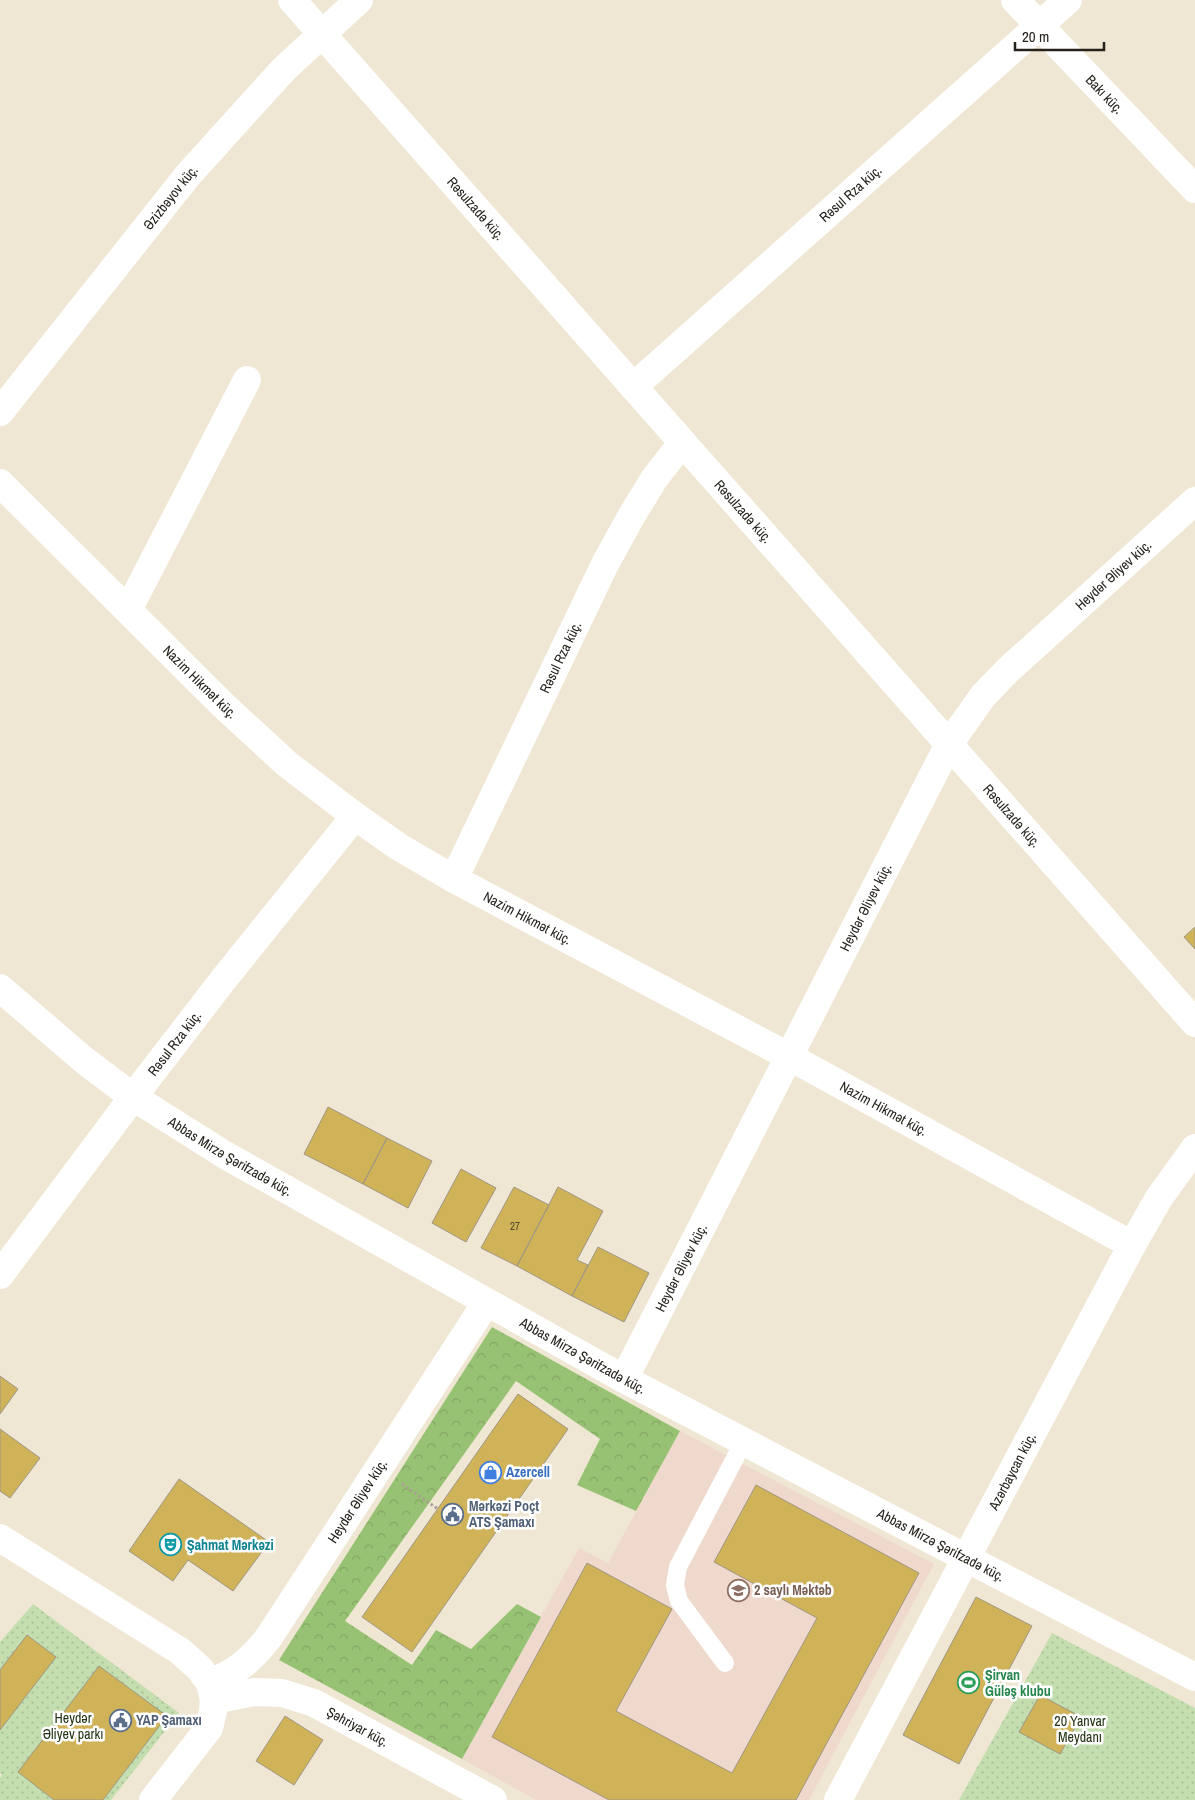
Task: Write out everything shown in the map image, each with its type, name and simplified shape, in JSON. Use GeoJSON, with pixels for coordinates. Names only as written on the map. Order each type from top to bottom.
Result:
{"type":"FeatureCollection","features":[{"type":"Feature","properties":{"kind":"street","name":"Rəsulzadə küç."},"geometry":{"type":"LineString","coordinates":[[292,0],[1195,1023]]}},
{"type":"Feature","properties":{"kind":"street","name":"Əzizbəyov küç."},"geometry":{"type":"LineString","coordinates":[[0,412],[188,175],[284,70],[359,0]]}},
{"type":"Feature","properties":{"kind":"street","name":"Bakı küç."},"geometry":{"type":"LineString","coordinates":[[1015,0],[1195,189]]}},
{"type":"Feature","properties":{"kind":"street","name":"Rəsul Rza küç."},"geometry":{"type":"LineString","coordinates":[[633,387],[1068,0]]}},
{"type":"Feature","properties":{"kind":"street"},"geometry":{"type":"LineString","coordinates":[[128,610],[247,380]]}},
{"type":"Feature","properties":{"kind":"street","name":"Rəsul Rza küç."},"geometry":{"type":"LineString","coordinates":[[454,879],[605,564],[632,514],[654,479],[682,443]]}},
{"type":"Feature","properties":{"kind":"street","name":"Nazim Hikmət küç."},"geometry":{"type":"LineString","coordinates":[[0,483],[224,706],[287,764],[355,816],[399,846],[454,879],[790,1057],[1132,1245]]}},
{"type":"Feature","properties":{"kind":"street","name":"Heydər Əliyev küç."},"geometry":{"type":"LineString","coordinates":[[624,1379],[949,744],[983,696],[1008,670],[1195,501]]}},
{"type":"Feature","properties":{"kind":"street","name":"Rəsul Rza küç."},"geometry":{"type":"LineString","coordinates":[[0,1275],[223,980],[355,816]]}},
{"type":"Feature","properties":{"kind":"street","name":"Abbas Mirzə Şərifzadə küç."},"geometry":{"type":"LineString","coordinates":[[0,988],[86,1062],[133,1097],[225,1156],[624,1379],[1195,1677]]}},
{"type":"Feature","properties":{"kind":"street","name":"Azərbaycan küç."},"geometry":{"type":"LineString","coordinates":[[838,1800],[1132,1245],[1159,1198],[1195,1148]]}},
{"type":"Feature","properties":{"kind":"street","name":"Heydər Əliyev küç."},"geometry":{"type":"LineString","coordinates":[[212,1691],[228,1676],[246,1664],[258,1650],[486,1303]]}},
{"type":"Feature","properties":{"kind":"street"},"geometry":{"type":"LineString","coordinates":[[2,1543],[180,1650],[200,1669],[212,1691],[213,1711],[208,1728],[153,1800]]}},
{"type":"Feature","properties":{"kind":"street","name":"Şəhriyar küç."},"geometry":{"type":"LineString","coordinates":[[212,1691],[282,1693],[314,1703],[493,1800]]}},
{"type":"Feature","properties":{"kind":"lane"},"geometry":{"type":"LineString","coordinates":[[725,1663],[679,1601],[675,1585],[678,1567],[744,1441]]}},
{"type":"Feature","properties":{"kind":"path"},"geometry":{"type":"LineString","coordinates":[[378,1469],[438,1508]]}},
{"type":"Feature","properties":{"kind":"shaded area","name":"2 saylı Məktəb"},"geometry":{"type":"Polygon","coordinates":[[[680,1431],[934,1564],[809,1800],[536,1800],[462,1759],[579,1548],[608,1563],[680,1431]]]}},
{"type":"Feature","properties":{"kind":"green space"},"geometry":{"type":"Polygon","coordinates":[[[492,1327],[680,1431],[636,1511],[577,1485],[600,1439],[516,1381],[345,1621],[412,1665],[436,1630],[471,1649],[517,1604],[541,1617],[462,1759],[279,1660],[492,1327]]]}},
{"type":"Feature","properties":{"kind":"green space","name":"Heydər Əliyev parkı"},"geometry":{"type":"Polygon","coordinates":[[[33,1604],[179,1713],[111,1800],[0,1800],[0,1778],[2,1775],[0,1773],[0,1642],[33,1604]]]}},
{"type":"Feature","properties":{"kind":"green space","name":"20 Yanvar Meydanı"},"geometry":{"type":"Polygon","coordinates":[[[1052,1633],[1195,1708],[1195,1800],[959,1800],[1052,1633]]]}},
{"type":"Feature","properties":{"kind":"building"},"geometry":{"type":"Polygon","coordinates":[[[1195,927],[1195,949],[1184,937],[1195,927]]]}},
{"type":"Feature","properties":{"kind":"building"},"geometry":{"type":"Polygon","coordinates":[[[328,1107],[387,1138],[363,1184],[304,1154],[328,1107]]]}},
{"type":"Feature","properties":{"kind":"building"},"geometry":{"type":"Polygon","coordinates":[[[387,1138],[432,1161],[408,1208],[363,1184],[387,1138]]]}},
{"type":"Feature","properties":{"kind":"building"},"geometry":{"type":"Polygon","coordinates":[[[461,1169],[496,1188],[466,1242],[432,1223],[461,1169]]]}},
{"type":"Feature","properties":{"kind":"building"},"geometry":{"type":"Polygon","coordinates":[[[514,1187],[549,1205],[517,1266],[481,1248],[514,1187]]]}},
{"type":"Feature","properties":{"kind":"building"},"geometry":{"type":"Polygon","coordinates":[[[558,1187],[603,1211],[577,1260],[588,1265],[572,1296],[517,1266],[558,1187]]]}},
{"type":"Feature","properties":{"kind":"building"},"geometry":{"type":"Polygon","coordinates":[[[598,1247],[649,1273],[624,1322],[572,1296],[598,1247]]]}},
{"type":"Feature","properties":{"kind":"building"},"geometry":{"type":"Polygon","coordinates":[[[0,1376],[18,1389],[0,1414],[0,1376]]]}},
{"type":"Feature","properties":{"kind":"building"},"geometry":{"type":"Polygon","coordinates":[[[518,1394],[568,1429],[412,1652],[362,1617],[518,1394]]]}},
{"type":"Feature","properties":{"kind":"building"},"geometry":{"type":"Polygon","coordinates":[[[0,1429],[40,1458],[10,1498],[0,1491],[0,1429]]]}},
{"type":"Feature","properties":{"kind":"building"},"geometry":{"type":"Polygon","coordinates":[[[179,1479],[269,1542],[233,1591],[188,1560],[173,1581],[129,1551],[179,1479]]]}},
{"type":"Feature","properties":{"kind":"building"},"geometry":{"type":"Polygon","coordinates":[[[756,1485],[919,1573],[796,1800],[609,1800],[492,1737],[587,1563],[672,1609],[616,1711],[732,1773],[817,1618],[714,1562],[756,1485]]]}},
{"type":"Feature","properties":{"kind":"building"},"geometry":{"type":"Polygon","coordinates":[[[976,1597],[1032,1626],[959,1764],[903,1735],[976,1597]]]}},
{"type":"Feature","properties":{"kind":"building"},"geometry":{"type":"Polygon","coordinates":[[[27,1635],[56,1657],[0,1730],[0,1670],[27,1635]]]}},
{"type":"Feature","properties":{"kind":"building"},"geometry":{"type":"Polygon","coordinates":[[[99,1666],[167,1716],[103,1800],[54,1800],[18,1772],[99,1666]]]}},
{"type":"Feature","properties":{"kind":"building"},"geometry":{"type":"Polygon","coordinates":[[[1040,1695],[1081,1717],[1060,1754],[1019,1732],[1040,1695]]]}},
{"type":"Feature","properties":{"kind":"building"},"geometry":{"type":"Polygon","coordinates":[[[285,1716],[323,1740],[294,1785],[256,1761],[285,1716]]]}},
{"type":"Feature","properties":{"kind":"place","name":"Azercell"},"geometry":{"type":"Point","coordinates":[490,1472]}},
{"type":"Feature","properties":{"kind":"place","name":"Mərkəzi Poçt ATS Şamaxı"},"geometry":{"type":"Point","coordinates":[453,1514]}},
{"type":"Feature","properties":{"kind":"place","name":"Şahmat Mərkəzi"},"geometry":{"type":"Point","coordinates":[171,1545]}},
{"type":"Feature","properties":{"kind":"place","name":"2 saylı Məktəb"},"geometry":{"type":"Point","coordinates":[738,1590]}},
{"type":"Feature","properties":{"kind":"place","name":"Şirvan Güləş klubu"},"geometry":{"type":"Point","coordinates":[969,1683]}},
{"type":"Feature","properties":{"kind":"place","name":"YAP Şamaxı"},"geometry":{"type":"Point","coordinates":[120,1720]}}]}
